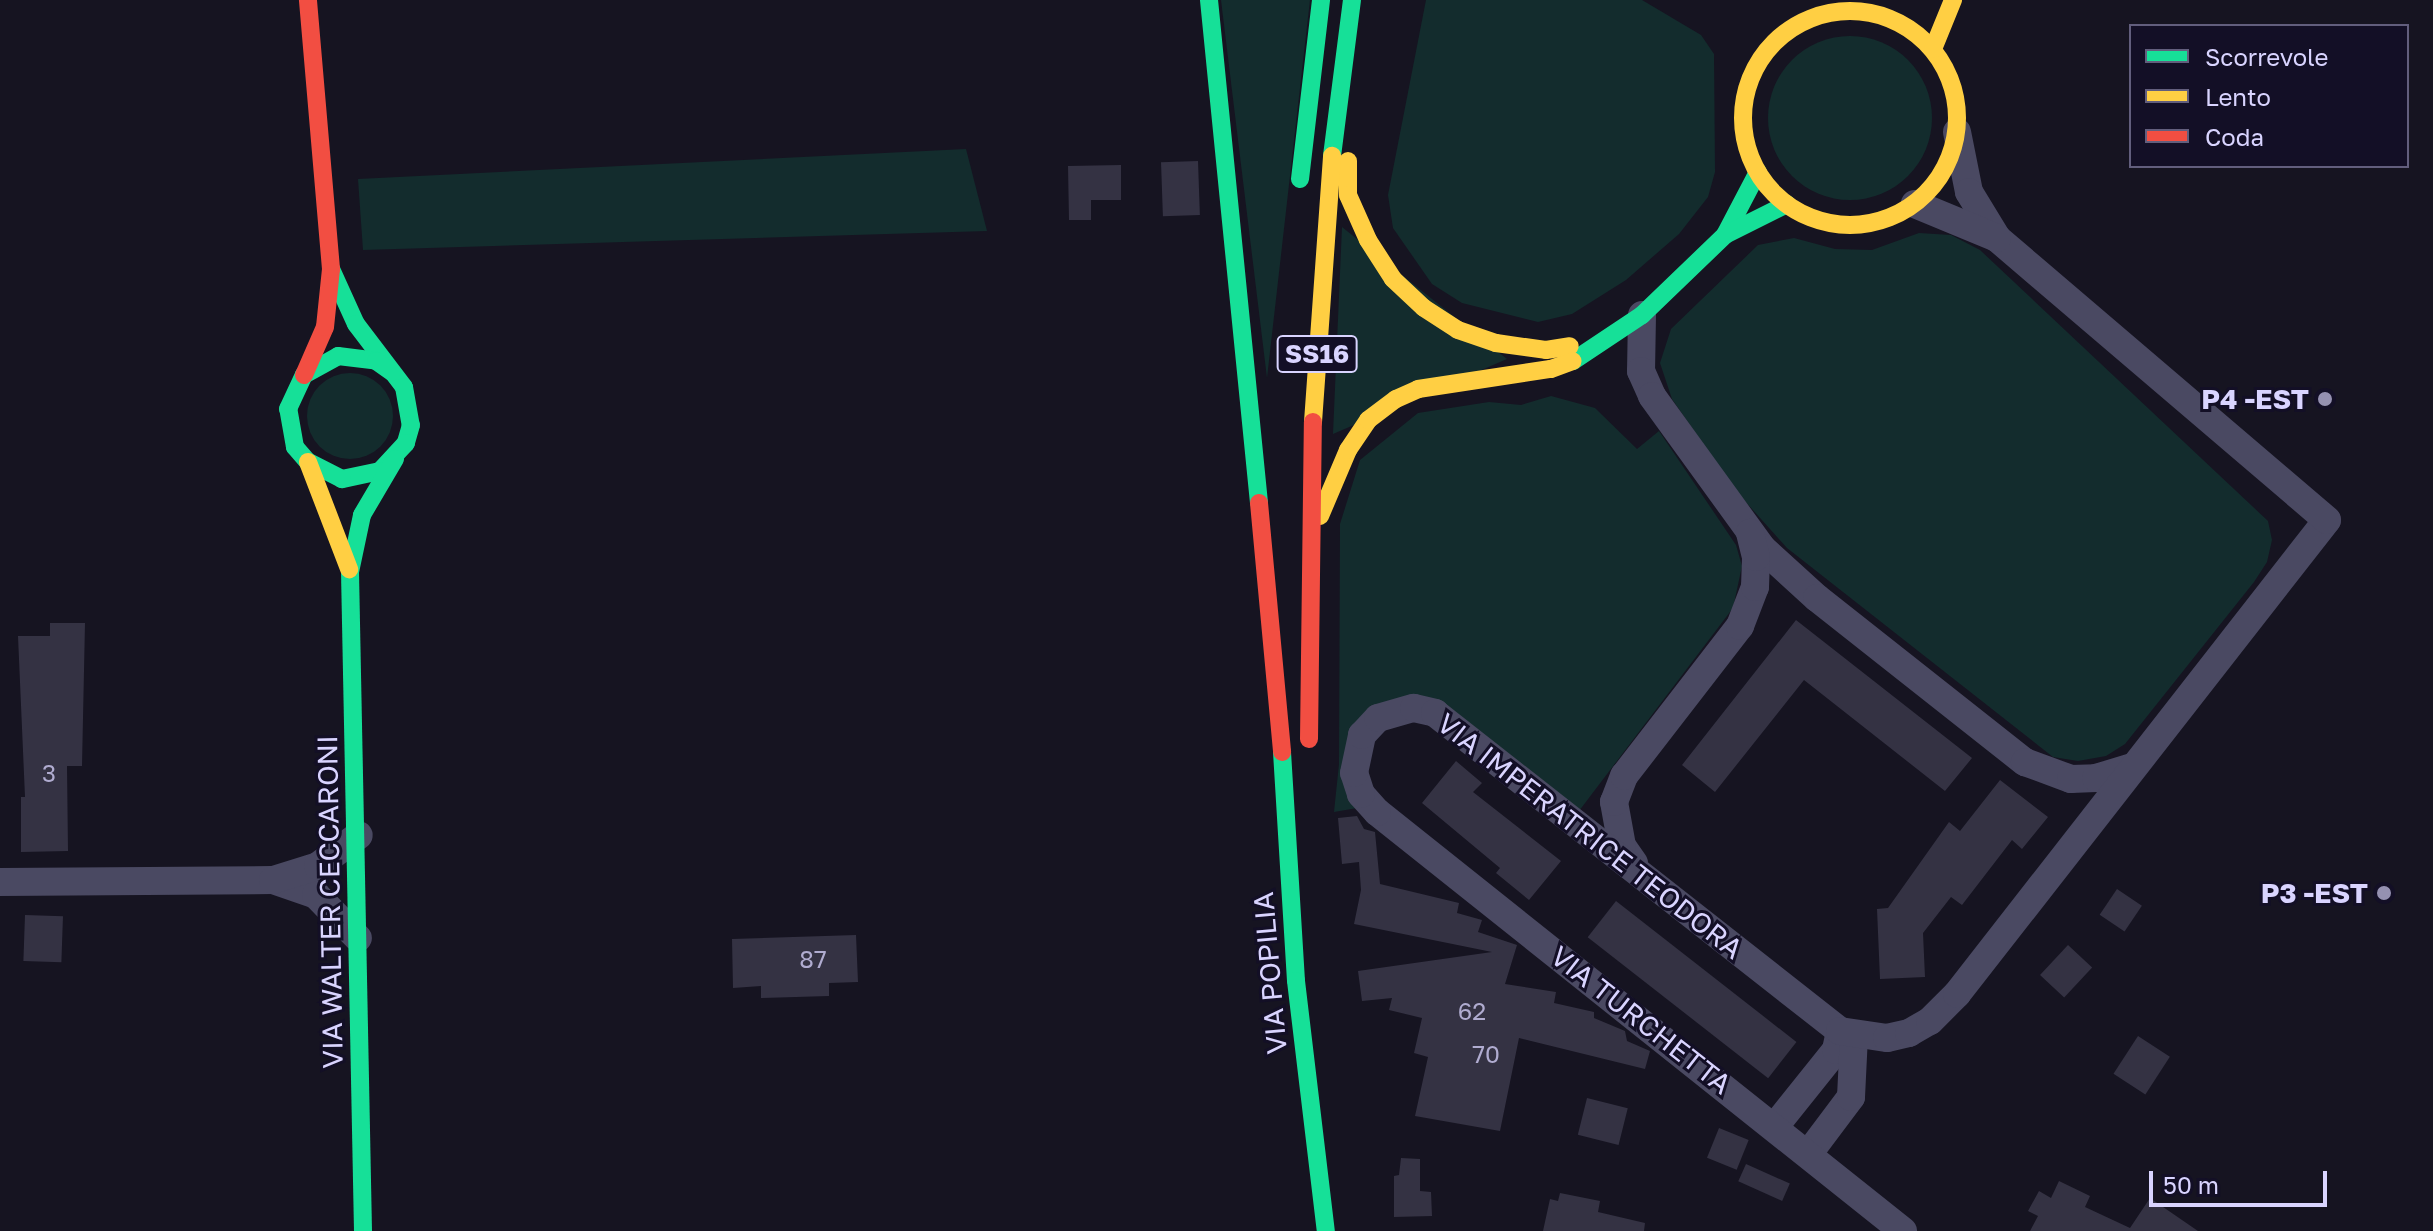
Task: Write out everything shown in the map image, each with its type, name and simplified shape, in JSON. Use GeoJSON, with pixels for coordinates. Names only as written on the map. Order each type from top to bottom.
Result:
{"type":"FeatureCollection","features":[{"type":"Feature","properties":{"kind":"main road"},"geometry":{"type":"LineString","coordinates":[[308,0],[331,269]]}},
{"type":"Feature","properties":{"kind":"main road"},"geometry":{"type":"LineString","coordinates":[[1209,0],[1279,708]]}},
{"type":"Feature","properties":{"kind":"main road"},"geometry":{"type":"LineString","coordinates":[[1298,204],[1321,0]]}},
{"type":"Feature","properties":{"kind":"main road"},"geometry":{"type":"LineString","coordinates":[[1354,0],[1348,195],[1368,240],[1393,279],[1458,330],[1496,343],[1546,350],[1604,340]]}},
{"type":"Feature","properties":{"kind":"main road","name":"SS16"},"geometry":{"type":"LineString","coordinates":[[1310,754],[1307,709],[1308,557],[1334,126],[1354,0]]}},
{"type":"Feature","properties":{"kind":"main road"},"geometry":{"type":"LineString","coordinates":[[1933,49],[1953,0]]}},
{"type":"Feature","properties":{"kind":"main road"},"geometry":{"type":"LineString","coordinates":[[1889,17],[1911,6]]}},
{"type":"Feature","properties":{"kind":"main road"},"geometry":{"type":"LineString","coordinates":[[1857,10],[1889,17],[1933,49],[1957,103],[1957,132],[1949,160],[1915,204],[1885,219],[1851,225],[1817,220],[1787,204],[1758,172],[1745,141],[1743,108],[1751,76],[1768,48],[1793,26],[1823,13],[1857,10]]}},
{"type":"Feature","properties":{"kind":"main road"},"geometry":{"type":"LineString","coordinates":[[1725,235],[1758,172]]}},
{"type":"Feature","properties":{"kind":"main road"},"geometry":{"type":"LineString","coordinates":[[1308,557],[1325,497],[1348,450],[1368,420],[1396,399],[1418,389],[1551,369],[1581,358],[1642,315],[1725,235],[1787,204]]}},
{"type":"Feature","properties":{"kind":"main road","name":"VIA WALTER CECCARONI"},"geometry":{"type":"LineString","coordinates":[[331,269],[356,324],[392,372],[410,405],[411,425],[362,515],[350,572],[359,835],[363,1231]]}},
{"type":"Feature","properties":{"kind":"main road","name":"VIA WALTER CECCARONI"},"geometry":{"type":"LineString","coordinates":[[331,269],[325,327],[288,409],[295,447],[308,462],[350,572]]}},
{"type":"Feature","properties":{"kind":"main road"},"geometry":{"type":"LineString","coordinates":[[304,375],[319,363],[347,356],[376,361],[392,372]]}},
{"type":"Feature","properties":{"kind":"main road"},"geometry":{"type":"LineString","coordinates":[[308,462],[342,479],[362,478],[395,459]]}},
{"type":"Feature","properties":{"kind":"main road"},"geometry":{"type":"LineString","coordinates":[[1279,708],[1282,540]]}},
{"type":"Feature","properties":{"kind":"main road","name":"VIA POPILIA"},"geometry":{"type":"LineString","coordinates":[[1279,708],[1296,981],[1326,1231]]}},
{"type":"Feature","properties":{"kind":"street"},"geometry":{"type":"LineString","coordinates":[[1957,132],[1969,192],[1997,238]]}},
{"type":"Feature","properties":{"kind":"street"},"geometry":{"type":"LineString","coordinates":[[1847,1033],[1887,1038],[1930,1021],[1957,994],[2327,520],[1997,238],[1915,204]]}},
{"type":"Feature","properties":{"kind":"street"},"geometry":{"type":"LineString","coordinates":[[1642,315],[1641,371],[1652,396],[1750,533],[1817,598],[2025,762],[2071,779],[2133,767]]}},
{"type":"Feature","properties":{"kind":"street"},"geometry":{"type":"LineString","coordinates":[[1644,877],[1622,846],[1614,802],[1624,776],[1740,626],[1755,587],[1756,557],[1750,533]]}},
{"type":"Feature","properties":{"kind":"street","name":"VIA IMPERATRICE TEODORA"},"geometry":{"type":"LineString","coordinates":[[1377,812],[1361,794],[1355,752],[1378,718],[1414,708],[1435,713],[1847,1033]]}},
{"type":"Feature","properties":{"kind":"street","name":"VIA TURCHETTA"},"geometry":{"type":"LineString","coordinates":[[1377,812],[1776,1125],[1903,1231]]}},
{"type":"Feature","properties":{"kind":"street"},"geometry":{"type":"LineString","coordinates":[[0,882],[273,880],[318,866],[359,835]]}},
{"type":"Feature","properties":{"kind":"street"},"geometry":{"type":"LineString","coordinates":[[273,880],[316,895],[358,938]]}},
{"type":"Feature","properties":{"kind":"street"},"geometry":{"type":"LineString","coordinates":[[1776,1125],[1847,1033]]}},
{"type":"Feature","properties":{"kind":"street"},"geometry":{"type":"LineString","coordinates":[[1809,1153],[1851,1097],[1847,1033]]}},
{"type":"Feature","properties":{"kind":"green space"},"geometry":{"type":"Polygon","coordinates":[[[1221,0],[1310,0],[1267,378],[1221,0]]]}},
{"type":"Feature","properties":{"kind":"green space"},"geometry":{"type":"Polygon","coordinates":[[[1426,0],[1642,0],[1701,35],[1714,54],[1715,172],[1708,197],[1679,234],[1626,280],[1572,314],[1538,322],[1462,303],[1432,284],[1393,228],[1388,195],[1426,0]]]}},
{"type":"Feature","properties":{"kind":"green space"},"geometry":{"type":"Polygon","coordinates":[[[1850,36],[1881,42],[1908,60],[1926,87],[1932,118],[1926,149],[1908,176],[1881,194],[1850,200],[1819,194],[1792,176],[1774,149],[1768,118],[1774,87],[1792,60],[1819,42],[1850,36]]]}},
{"type":"Feature","properties":{"kind":"green space"},"geometry":{"type":"Polygon","coordinates":[[[966,149],[987,231],[363,250],[358,179],[966,149]]]}},
{"type":"Feature","properties":{"kind":"green space"},"geometry":{"type":"Polygon","coordinates":[[[1342,227],[1507,359],[1333,434],[1342,227]]]}},
{"type":"Feature","properties":{"kind":"green space"},"geometry":{"type":"Polygon","coordinates":[[[1919,233],[1951,235],[1980,250],[2268,521],[2272,540],[2267,562],[2254,582],[2125,744],[2106,756],[2078,761],[2053,757],[1787,548],[1735,490],[1672,399],[1660,363],[1671,329],[1758,245],[1794,238],[1835,249],[1872,250],[1919,233]]]}},
{"type":"Feature","properties":{"kind":"green space"},"geometry":{"type":"Polygon","coordinates":[[[350,373],[374,380],[386,392],[393,416],[386,440],[374,452],[350,459],[326,452],[314,440],[307,416],[314,392],[326,380],[350,373]]]}},
{"type":"Feature","properties":{"kind":"green space"},"geometry":{"type":"Polygon","coordinates":[[[1551,396],[1595,408],[1637,449],[1659,431],[1736,545],[1742,566],[1733,608],[1579,811],[1450,711],[1381,706],[1357,808],[1334,812],[1339,764],[1340,524],[1360,460],[1418,413],[1489,402],[1521,405],[1551,396]]]}},
{"type":"Feature","properties":{"kind":"building"},"geometry":{"type":"Polygon","coordinates":[[[1198,161],[1200,215],[1163,216],[1161,162],[1198,161]]]}},
{"type":"Feature","properties":{"kind":"building"},"geometry":{"type":"Polygon","coordinates":[[[1121,165],[1121,200],[1091,200],[1091,220],[1069,220],[1068,166],[1121,165]]]}},
{"type":"Feature","properties":{"kind":"building"},"geometry":{"type":"Polygon","coordinates":[[[1796,620],[1972,758],[1945,791],[1804,680],[1715,792],[1682,765],[1796,620]]]}},
{"type":"Feature","properties":{"kind":"building"},"geometry":{"type":"Polygon","coordinates":[[[50,623],[85,623],[82,766],[67,766],[68,851],[21,852],[21,797],[25,797],[18,636],[50,636],[50,623]]]}},
{"type":"Feature","properties":{"kind":"building"},"geometry":{"type":"Polygon","coordinates":[[[1456,761],[1482,783],[1473,792],[1561,861],[1529,900],[1496,873],[1500,868],[1422,803],[1456,761]]]}},
{"type":"Feature","properties":{"kind":"building"},"geometry":{"type":"Polygon","coordinates":[[[2000,780],[2048,817],[2022,849],[2012,840],[1962,905],[1951,897],[1923,933],[1925,977],[1880,979],[1877,909],[1888,908],[1949,822],[1960,831],[2000,780]]]}},
{"type":"Feature","properties":{"kind":"building"},"geometry":{"type":"Polygon","coordinates":[[[1357,816],[1364,829],[1375,832],[1380,884],[1459,903],[1457,913],[1482,920],[1478,932],[1517,945],[1505,984],[1556,992],[1554,1003],[1594,1012],[1594,1018],[1625,1031],[1627,1041],[1650,1051],[1645,1069],[1519,1038],[1500,1131],[1415,1116],[1428,1057],[1414,1053],[1422,1018],[1389,1010],[1392,998],[1362,1001],[1358,971],[1492,952],[1354,924],[1361,890],[1359,862],[1342,864],[1338,818],[1357,816]]]}},
{"type":"Feature","properties":{"kind":"building"},"geometry":{"type":"Polygon","coordinates":[[[2117,889],[2142,906],[2125,931],[2100,915],[2117,889]]]}},
{"type":"Feature","properties":{"kind":"building"},"geometry":{"type":"Polygon","coordinates":[[[1616,901],[1796,1042],[1768,1078],[1588,937],[1616,901]]]}},
{"type":"Feature","properties":{"kind":"building"},"geometry":{"type":"Polygon","coordinates":[[[25,915],[63,916],[61,962],[23,961],[25,915]]]}},
{"type":"Feature","properties":{"kind":"building"},"geometry":{"type":"Polygon","coordinates":[[[856,935],[858,982],[829,983],[829,996],[761,998],[761,986],[733,988],[732,939],[856,935]]]}},
{"type":"Feature","properties":{"kind":"building"},"geometry":{"type":"Polygon","coordinates":[[[2068,945],[2092,968],[2064,997],[2040,975],[2068,945]]]}},
{"type":"Feature","properties":{"kind":"building"},"geometry":{"type":"Polygon","coordinates":[[[2138,1036],[2170,1057],[2145,1094],[2113,1074],[2138,1036]]]}},
{"type":"Feature","properties":{"kind":"building"},"geometry":{"type":"Polygon","coordinates":[[[1587,1098],[1628,1108],[1619,1145],[1578,1135],[1587,1098]]]}},
{"type":"Feature","properties":{"kind":"building"},"geometry":{"type":"Polygon","coordinates":[[[1719,1128],[1749,1140],[1737,1170],[1707,1158],[1719,1128]]]}},
{"type":"Feature","properties":{"kind":"building"},"geometry":{"type":"Polygon","coordinates":[[[1401,1158],[1420,1159],[1420,1191],[1431,1192],[1432,1216],[1394,1217],[1394,1176],[1399,1175],[1401,1158]]]}},
{"type":"Feature","properties":{"kind":"building"},"geometry":{"type":"Polygon","coordinates":[[[1746,1164],[1790,1184],[1782,1201],[1738,1181],[1746,1164]]]}},
{"type":"Feature","properties":{"kind":"building"},"geometry":{"type":"Polygon","coordinates":[[[2059,1181],[2090,1196],[2085,1207],[2130,1228],[2150,1198],[2198,1231],[2030,1231],[2038,1216],[2028,1211],[2039,1191],[2051,1198],[2059,1181]]]}},
{"type":"Feature","properties":{"kind":"building"},"geometry":{"type":"Polygon","coordinates":[[[1560,1193],[1600,1201],[1598,1212],[1645,1223],[1644,1231],[1543,1231],[1550,1199],[1558,1201],[1560,1193]]]}},
{"type":"Feature","properties":{"kind":"traffic: fast"},"geometry":{"type":"LineString","coordinates":[[1209,0],[1259,503]]}},
{"type":"Feature","properties":{"kind":"traffic: fast"},"geometry":{"type":"LineString","coordinates":[[1300,179],[1321,0]]}},
{"type":"Feature","properties":{"kind":"traffic: fast"},"geometry":{"type":"LineString","coordinates":[[1332,156],[1352,0]]}},
{"type":"Feature","properties":{"kind":"traffic: fast"},"geometry":{"type":"LineString","coordinates":[[1725,235],[1758,172]]}},
{"type":"Feature","properties":{"kind":"traffic: fast"},"geometry":{"type":"LineString","coordinates":[[1573,361],[1642,315],[1725,235],[1787,204]]}},
{"type":"Feature","properties":{"kind":"traffic: fast"},"geometry":{"type":"LineString","coordinates":[[331,269],[356,324],[404,387],[411,425],[406,443],[380,471],[342,479],[308,462],[295,447],[288,409],[304,375],[338,356],[376,361],[392,372]]}},
{"type":"Feature","properties":{"kind":"traffic: fast"},"geometry":{"type":"LineString","coordinates":[[363,1231],[350,572],[362,515],[395,459]]}},
{"type":"Feature","properties":{"kind":"traffic: fast"},"geometry":{"type":"LineString","coordinates":[[1282,752],[1296,981],[1326,1231]]}},
{"type":"Feature","properties":{"kind":"traffic: slow"},"geometry":{"type":"LineString","coordinates":[[1933,49],[1953,0]]}},
{"type":"Feature","properties":{"kind":"traffic: slow"},"geometry":{"type":"LineString","coordinates":[[1850,11],[1891,19],[1925,43],[1949,77],[1957,118],[1949,159],[1925,193],[1891,217],[1850,225],[1809,217],[1775,193],[1751,159],[1743,118],[1751,77],[1775,43],[1809,19],[1850,11]]}},
{"type":"Feature","properties":{"kind":"traffic: slow"},"geometry":{"type":"LineString","coordinates":[[1313,422],[1332,156]]}},
{"type":"Feature","properties":{"kind":"traffic: slow"},"geometry":{"type":"LineString","coordinates":[[1348,161],[1348,195],[1368,240],[1393,279],[1424,308],[1458,330],[1496,343],[1546,350],[1570,346]]}},
{"type":"Feature","properties":{"kind":"traffic: slow"},"geometry":{"type":"LineString","coordinates":[[1320,516],[1348,450],[1368,420],[1396,399],[1418,389],[1551,369],[1573,361]]}},
{"type":"Feature","properties":{"kind":"traffic: slow"},"geometry":{"type":"LineString","coordinates":[[308,462],[349,569]]}},
{"type":"Feature","properties":{"kind":"traffic: jam"},"geometry":{"type":"LineString","coordinates":[[304,375],[325,327],[331,269],[308,0]]}},
{"type":"Feature","properties":{"kind":"traffic: jam"},"geometry":{"type":"LineString","coordinates":[[1309,739],[1313,422]]}},
{"type":"Feature","properties":{"kind":"traffic: jam"},"geometry":{"type":"LineString","coordinates":[[1259,503],[1282,752]]}},
{"type":"Feature","properties":{"kind":"place","name":"P4 -EST"},"geometry":{"type":"Point","coordinates":[2325,399]}},
{"type":"Feature","properties":{"kind":"place","name":"P3 -EST"},"geometry":{"type":"Point","coordinates":[2384,893]}}]}
